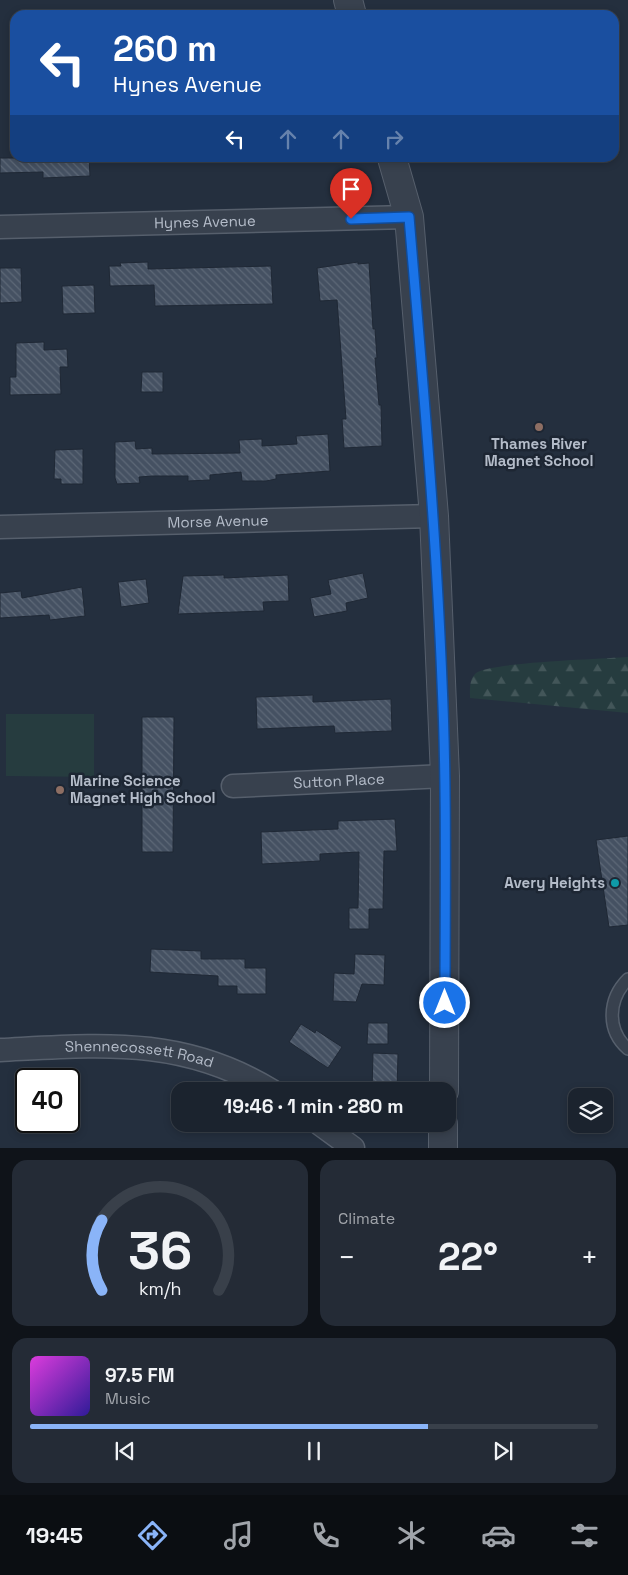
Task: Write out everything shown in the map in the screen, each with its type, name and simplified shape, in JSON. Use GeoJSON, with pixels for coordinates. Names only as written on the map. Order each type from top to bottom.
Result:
{"type":"FeatureCollection","features":[{"type":"Feature","properties":{"kind":"street"},"geometry":{"type":"LineString","coordinates":[[393,162],[409,217],[434,516],[445,776],[444,1082]]}},
{"type":"Feature","properties":{"kind":"street","name":"Hynes Avenue"},"geometry":{"type":"LineString","coordinates":[[0,227],[409,217]]}},
{"type":"Feature","properties":{"kind":"street","name":"Morse Avenue"},"geometry":{"type":"LineString","coordinates":[[0,527],[434,516]]}},
{"type":"Feature","properties":{"kind":"street","name":"Sutton Place"},"geometry":{"type":"LineString","coordinates":[[233,786],[445,776]]}},
{"type":"Feature","properties":{"kind":"street","name":"Shennecossett Road"},"geometry":{"type":"LineString","coordinates":[[0,1050],[110,1046],[171,1051],[223,1066],[254,1082]]}},
{"type":"Feature","properties":{"kind":"street"},"geometry":{"type":"LineString","coordinates":[[331,1132],[353,1148]]}},
{"type":"Feature","properties":{"kind":"street"},"geometry":{"type":"LineString","coordinates":[[443,1148],[444,1132]]}},
{"type":"Feature","properties":{"kind":"lane"},"geometry":{"type":"LineString","coordinates":[[628,979],[621,986],[614,1000],[611,1016],[614,1031],[628,1049]]}},
{"type":"Feature","properties":{"kind":"green space"},"geometry":{"type":"Polygon","coordinates":[[[628,657],[628,713],[470,698],[472,678],[476,673],[486,669],[524,664],[628,657]]]}},
{"type":"Feature","properties":{"kind":"green space"},"geometry":{"type":"Polygon","coordinates":[[[6,714],[94,714],[94,777],[6,776],[6,714]]]}},
{"type":"Feature","properties":{"kind":"building"},"geometry":{"type":"Polygon","coordinates":[[[0,158],[10,158],[10,162],[89,162],[90,176],[43,178],[43,172],[0,173],[0,158]]]}},
{"type":"Feature","properties":{"kind":"building"},"geometry":{"type":"Polygon","coordinates":[[[148,262],[148,269],[271,266],[273,304],[155,306],[154,285],[110,286],[109,266],[121,266],[120,263],[148,262]]]}},
{"type":"Feature","properties":{"kind":"building"},"geometry":{"type":"Polygon","coordinates":[[[358,262],[358,264],[369,263],[373,329],[375,329],[377,358],[375,358],[379,405],[381,405],[382,446],[344,448],[342,419],[346,419],[337,300],[320,301],[317,268],[358,262]]]}},
{"type":"Feature","properties":{"kind":"building"},"geometry":{"type":"Polygon","coordinates":[[[0,268],[21,268],[22,302],[0,303],[0,268]]]}},
{"type":"Feature","properties":{"kind":"building"},"geometry":{"type":"Polygon","coordinates":[[[94,285],[95,313],[63,314],[62,286],[94,285]]]}},
{"type":"Feature","properties":{"kind":"building"},"geometry":{"type":"Polygon","coordinates":[[[44,342],[44,350],[67,349],[68,367],[60,367],[61,394],[10,395],[10,377],[16,377],[16,343],[44,342]]]}},
{"type":"Feature","properties":{"kind":"building"},"geometry":{"type":"Polygon","coordinates":[[[142,372],[163,372],[163,392],[141,392],[142,372]]]}},
{"type":"Feature","properties":{"kind":"building"},"geometry":{"type":"Polygon","coordinates":[[[328,434],[330,471],[276,475],[276,479],[266,481],[242,481],[241,472],[210,475],[210,480],[188,481],[188,476],[153,476],[139,477],[140,483],[117,484],[115,478],[115,442],[135,441],[136,449],[152,448],[152,454],[240,453],[239,440],[262,439],[262,446],[297,444],[296,436],[328,434]]]}},
{"type":"Feature","properties":{"kind":"building"},"geometry":{"type":"Polygon","coordinates":[[[83,449],[83,484],[61,484],[61,479],[54,479],[55,450],[83,449]]]}},
{"type":"Feature","properties":{"kind":"building"},"geometry":{"type":"Polygon","coordinates":[[[363,573],[368,598],[346,603],[347,611],[314,617],[310,598],[331,594],[328,580],[363,573]]]}},
{"type":"Feature","properties":{"kind":"building"},"geometry":{"type":"Polygon","coordinates":[[[224,575],[224,578],[288,575],[289,601],[263,602],[264,611],[178,614],[183,576],[224,575]]]}},
{"type":"Feature","properties":{"kind":"building"},"geometry":{"type":"Polygon","coordinates":[[[146,579],[149,603],[121,607],[118,582],[146,579]]]}},
{"type":"Feature","properties":{"kind":"building"},"geometry":{"type":"Polygon","coordinates":[[[82,587],[85,616],[50,620],[49,615],[0,618],[0,593],[21,591],[22,598],[82,587]]]}},
{"type":"Feature","properties":{"kind":"building"},"geometry":{"type":"Polygon","coordinates":[[[313,695],[313,702],[391,699],[392,731],[335,733],[334,726],[257,729],[256,697],[313,695]]]}},
{"type":"Feature","properties":{"kind":"building"},"geometry":{"type":"Polygon","coordinates":[[[142,717],[174,717],[173,852],[142,852],[142,717]]]}},
{"type":"Feature","properties":{"kind":"building"},"geometry":{"type":"Polygon","coordinates":[[[395,819],[397,851],[384,851],[383,909],[369,909],[369,929],[349,929],[349,908],[358,908],[359,852],[320,854],[320,861],[262,864],[261,832],[338,829],[338,821],[395,819]]]}},
{"type":"Feature","properties":{"kind":"building","name":"Avery Heights"},"geometry":{"type":"Polygon","coordinates":[[[628,836],[628,925],[609,927],[596,840],[628,836]]]}},
{"type":"Feature","properties":{"kind":"building"},"geometry":{"type":"Polygon","coordinates":[[[151,949],[201,951],[201,959],[245,959],[245,968],[266,968],[266,994],[237,994],[237,986],[218,986],[218,976],[150,972],[151,949]]]}},
{"type":"Feature","properties":{"kind":"building"},"geometry":{"type":"Polygon","coordinates":[[[355,954],[385,955],[384,985],[362,984],[356,1002],[333,1001],[334,973],[354,974],[355,954]]]}},
{"type":"Feature","properties":{"kind":"building"},"geometry":{"type":"Polygon","coordinates":[[[368,1023],[388,1023],[388,1044],[367,1044],[368,1023]]]}},
{"type":"Feature","properties":{"kind":"building"},"geometry":{"type":"Polygon","coordinates":[[[301,1024],[315,1033],[316,1030],[342,1047],[328,1068],[289,1042],[301,1024]]]}},
{"type":"Feature","properties":{"kind":"building"},"geometry":{"type":"Polygon","coordinates":[[[373,1053],[398,1054],[397,1082],[372,1082],[373,1053]]]}},
{"type":"Feature","properties":{"kind":"place","name":"Thames River Magnet School"},"geometry":{"type":"Point","coordinates":[539,427]}},
{"type":"Feature","properties":{"kind":"place","name":"Marine Science Magnet High School"},"geometry":{"type":"Point","coordinates":[60,790]}},
{"type":"Feature","properties":{"kind":"place","name":"Avery Heights"},"geometry":{"type":"Point","coordinates":[615,883]}},
{"type":"Feature","properties":{"kind":"route"},"geometry":{"type":"LineString","coordinates":[[351,219],[409,217],[434,516],[442,683],[445,776],[445,1003]]}}]}
